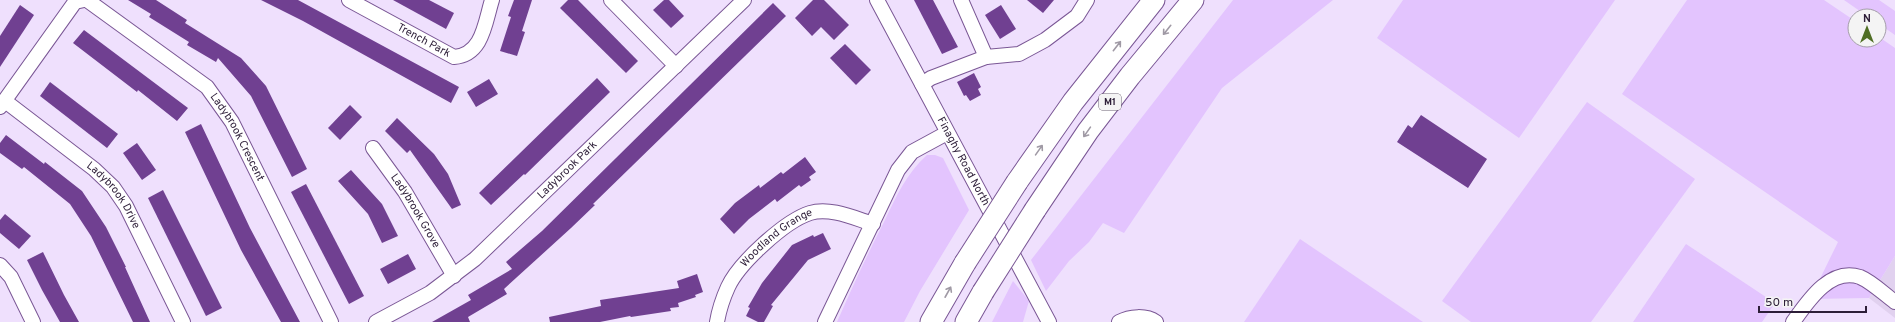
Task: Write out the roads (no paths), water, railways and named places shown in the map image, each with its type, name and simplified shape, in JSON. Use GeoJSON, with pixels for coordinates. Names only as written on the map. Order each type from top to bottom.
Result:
{"type":"FeatureCollection","features":[{"type":"Feature","properties":{"kind":"highway","name":"M1"},"geometry":{"type":"LineString","coordinates":[[931,322],[964,263],[1017,182],[1073,102],[1154,0]]}},
{"type":"Feature","properties":{"kind":"highway","name":"M1"},"geometry":{"type":"LineString","coordinates":[[966,322],[983,292],[1035,210],[1088,131],[1130,76],[1192,0]]}},
{"type":"Feature","properties":{"kind":"street","name":"Ladybrook Crescent"},"geometry":{"type":"LineString","coordinates":[[3,104],[75,2],[85,0],[207,87],[232,122],[331,322]]}},
{"type":"Feature","properties":{"kind":"street","name":"Trench Park"},"geometry":{"type":"LineString","coordinates":[[349,0],[454,57],[463,56],[471,52],[478,45],[492,0]]}},
{"type":"Feature","properties":{"kind":"street"},"geometry":{"type":"LineString","coordinates":[[610,0],[676,66]]}},
{"type":"Feature","properties":{"kind":"street","name":"Ladybrook Park"},"geometry":{"type":"LineString","coordinates":[[376,322],[430,293],[454,276],[492,244],[744,0]]}},
{"type":"Feature","properties":{"kind":"street","name":"Finaghy Road North"},"geometry":{"type":"LineString","coordinates":[[877,0],[922,84],[946,133],[1049,322]]}},
{"type":"Feature","properties":{"kind":"street"},"geometry":{"type":"LineString","coordinates":[[960,0],[986,57]]}},
{"type":"Feature","properties":{"kind":"street"},"geometry":{"type":"LineString","coordinates":[[922,84],[931,78],[986,57],[1019,54],[1045,40],[1076,16],[1087,0]]}},
{"type":"Feature","properties":{"kind":"street","name":"Ladybrook Drive"},"geometry":{"type":"LineString","coordinates":[[3,104],[94,169],[113,187],[126,206],[184,322]]}},
{"type":"Feature","properties":{"kind":"street"},"geometry":{"type":"LineString","coordinates":[[825,322],[898,170],[912,152],[946,133]]}},
{"type":"Feature","properties":{"kind":"street","name":"Ladybrook Grove"},"geometry":{"type":"LineString","coordinates":[[373,148],[405,192],[454,276]]}},
{"type":"Feature","properties":{"kind":"street","name":"Woodland Grange"},"geometry":{"type":"LineString","coordinates":[[717,322],[728,287],[737,272],[756,251],[790,222],[811,213],[826,211],[873,224]]}},
{"type":"Feature","properties":{"kind":"street"},"geometry":{"type":"LineString","coordinates":[[0,265],[11,277],[33,322]]}},
{"type":"Feature","properties":{"kind":"street"},"geometry":{"type":"LineString","coordinates":[[1793,322],[1805,305],[1826,283],[1845,275],[1860,277],[1895,302]]}},
{"type":"Feature","properties":{"kind":"street"},"geometry":{"type":"LineString","coordinates":[[1119,322],[1126,318],[1150,318],[1156,322]]}}]}
